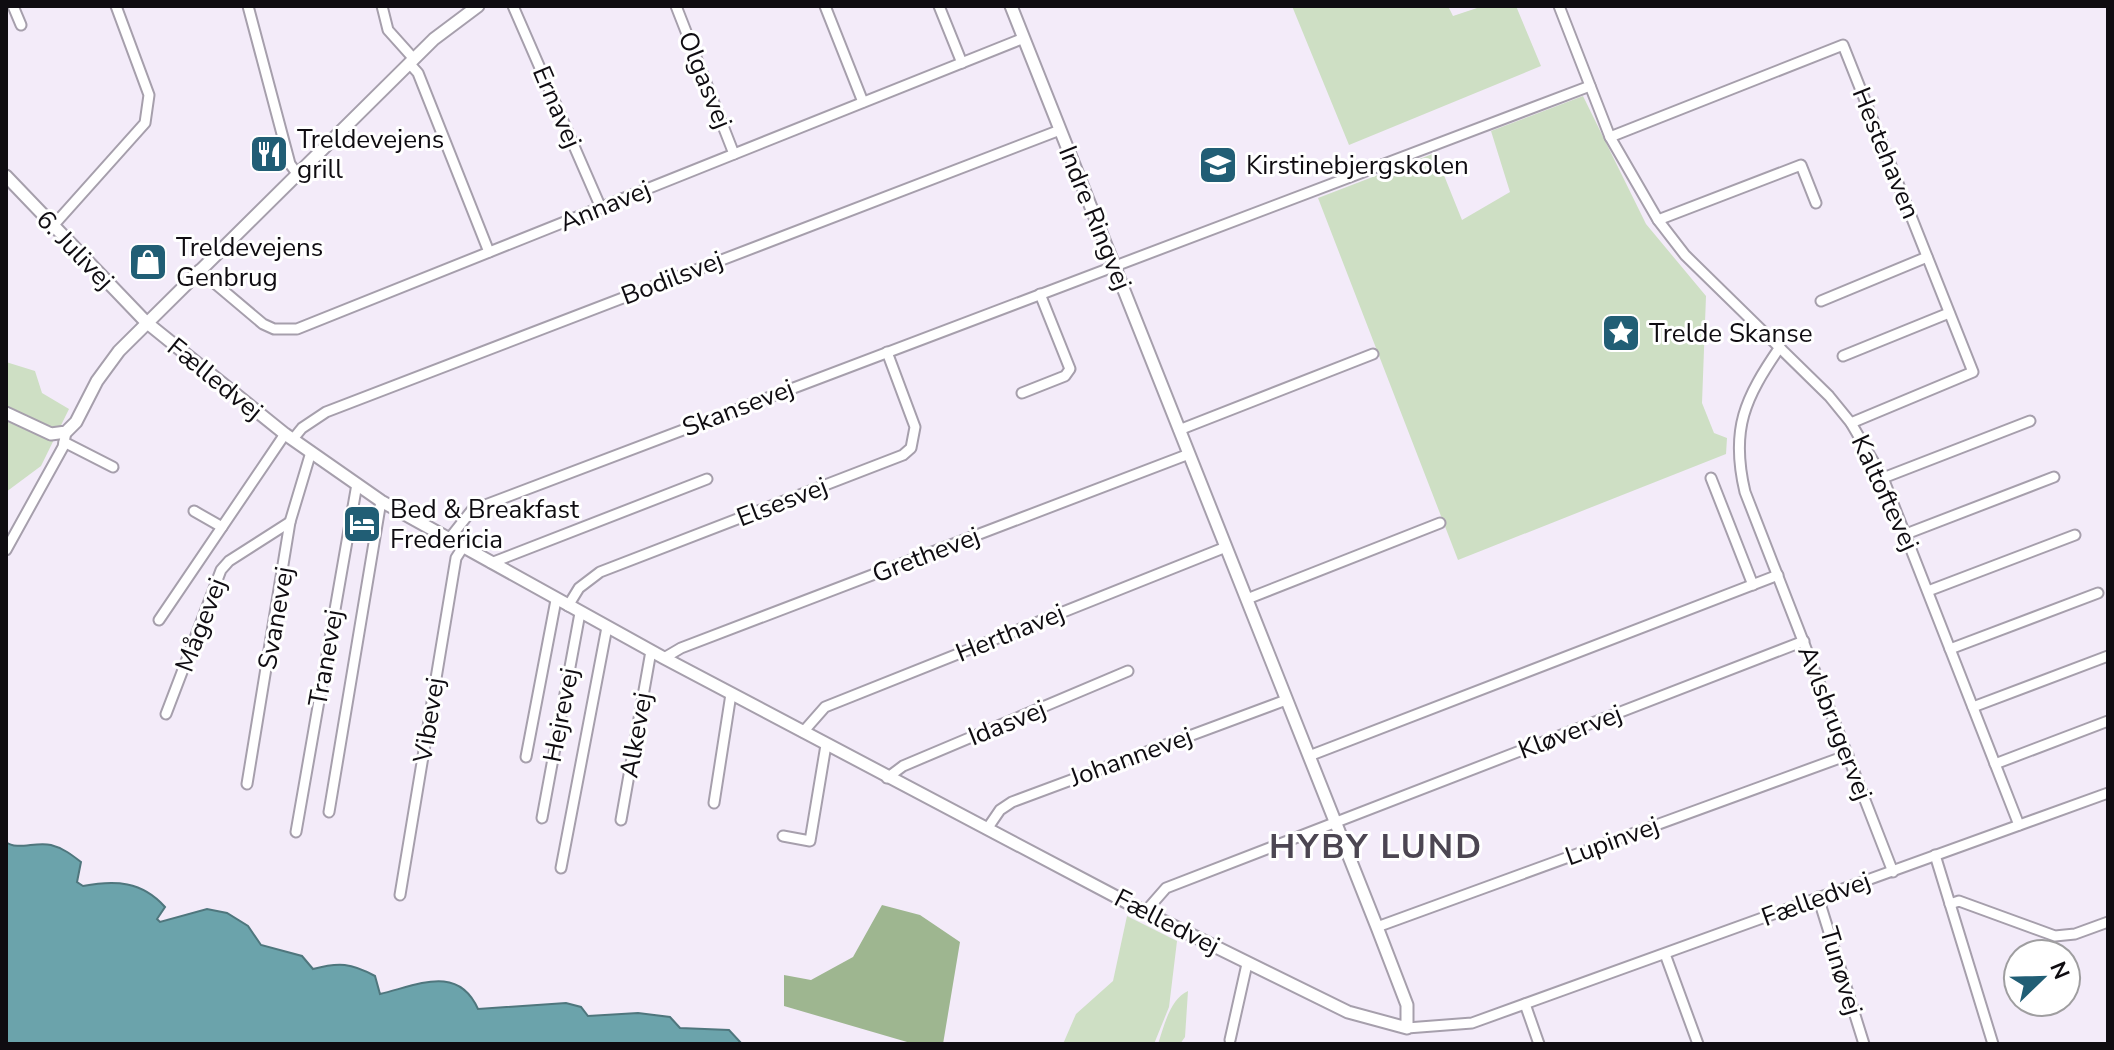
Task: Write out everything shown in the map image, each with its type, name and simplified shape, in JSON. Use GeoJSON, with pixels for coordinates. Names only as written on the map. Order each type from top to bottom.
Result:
{"type":"FeatureCollection","features":[{"type":"Feature","properties":{"kind":"street"},"geometry":{"type":"LineString","coordinates":[[13,6],[21,25]]}},
{"type":"Feature","properties":{"kind":"street"},"geometry":{"type":"LineString","coordinates":[[52,227],[145,123],[149,95],[116,6]]}},
{"type":"Feature","properties":{"kind":"street"},"geometry":{"type":"LineString","coordinates":[[248,6],[290,164],[296,172]]}},
{"type":"Feature","properties":{"kind":"street"},"geometry":{"type":"LineString","coordinates":[[382,6],[388,30],[418,73],[489,252]]}},
{"type":"Feature","properties":{"kind":"street"},"geometry":{"type":"LineString","coordinates":[[6,550],[97,381],[146,322],[412,61],[478,6]]}},
{"type":"Feature","properties":{"kind":"street","name":"Ernavej"},"geometry":{"type":"LineString","coordinates":[[513,6],[601,208]]}},
{"type":"Feature","properties":{"kind":"street","name":"Olgasvej"},"geometry":{"type":"LineString","coordinates":[[676,6],[734,154]]}},
{"type":"Feature","properties":{"kind":"street"},"geometry":{"type":"LineString","coordinates":[[825,6],[863,102]]}},
{"type":"Feature","properties":{"kind":"street"},"geometry":{"type":"LineString","coordinates":[[939,6],[962,63]]}},
{"type":"Feature","properties":{"kind":"street","name":"Indre Ringvej"},"geometry":{"type":"LineString","coordinates":[[1011,6],[1377,927],[1407,1005],[1407,1028]]}},
{"type":"Feature","properties":{"kind":"street","name":"Kaltoftevej"},"geometry":{"type":"LineString","coordinates":[[1559,6],[1610,137],[1658,220],[1685,255],[1780,347],[1851,423],[1883,478],[2019,825]]}},
{"type":"Feature","properties":{"kind":"street","name":"Annavej"},"geometry":{"type":"LineString","coordinates":[[199,270],[263,324],[285,331],[1024,38]]}},
{"type":"Feature","properties":{"kind":"street","name":"Hestehaven"},"geometry":{"type":"LineString","coordinates":[[1610,137],[1843,45],[1973,372],[1851,423]]}},
{"type":"Feature","properties":{"kind":"street","name":"Skansevej"},"geometry":{"type":"LineString","coordinates":[[449,539],[472,510],[1590,86]]}},
{"type":"Feature","properties":{"kind":"street","name":"Bodilsvej"},"geometry":{"type":"LineString","coordinates":[[289,437],[326,412],[1060,130]]}},
{"type":"Feature","properties":{"kind":"street"},"geometry":{"type":"LineString","coordinates":[[1658,220],[1801,165],[1816,203]]}},
{"type":"Feature","properties":{"kind":"street","name":"6. Julivej"},"geometry":{"type":"LineString","coordinates":[[6,176],[146,322]]}},
{"type":"Feature","properties":{"kind":"street"},"geometry":{"type":"LineString","coordinates":[[1821,301],[1927,257]]}},
{"type":"Feature","properties":{"kind":"street"},"geometry":{"type":"LineString","coordinates":[[1022,393],[1065,376],[1070,369],[1040,294]]}},
{"type":"Feature","properties":{"kind":"street"},"geometry":{"type":"LineString","coordinates":[[1843,356],[1949,313]]}},
{"type":"Feature","properties":{"kind":"street","name":"Fælledvej"},"geometry":{"type":"LineString","coordinates":[[146,322],[289,437],[381,501],[556,600],[887,778],[1247,964],[1348,1012],[1407,1028],[1453,1027],[1525,1004],[2108,793]]}},
{"type":"Feature","properties":{"kind":"street","name":"Avlsbrugervej"},"geometry":{"type":"LineString","coordinates":[[1780,347],[1748,396],[1738,452],[1745,492],[1893,872]]}},
{"type":"Feature","properties":{"kind":"street","name":"Elsesvej"},"geometry":{"type":"LineString","coordinates":[[568,606],[579,588],[600,572],[903,455],[911,448],[915,427],[887,352]]}},
{"type":"Feature","properties":{"kind":"street"},"geometry":{"type":"LineString","coordinates":[[1179,430],[1373,354]]}},
{"type":"Feature","properties":{"kind":"street"},"geometry":{"type":"LineString","coordinates":[[6,413],[51,434],[65,437],[113,467]]}},
{"type":"Feature","properties":{"kind":"street"},"geometry":{"type":"LineString","coordinates":[[1883,478],[2030,421]]}},
{"type":"Feature","properties":{"kind":"street","name":"Fælledvej"},"geometry":{"type":"LineString","coordinates":[[159,620],[222,527],[289,437]]}},
{"type":"Feature","properties":{"kind":"street","name":"Svanevej"},"geometry":{"type":"LineString","coordinates":[[247,784],[290,522],[311,452]]}},
{"type":"Feature","properties":{"kind":"street","name":"Grethevej"},"geometry":{"type":"LineString","coordinates":[[664,658],[681,648],[1189,454]]}},
{"type":"Feature","properties":{"kind":"street"},"geometry":{"type":"LineString","coordinates":[[1906,534],[2054,477]]}},
{"type":"Feature","properties":{"kind":"street"},"geometry":{"type":"LineString","coordinates":[[1711,478],[1753,585]]}},
{"type":"Feature","properties":{"kind":"street"},"geometry":{"type":"LineString","coordinates":[[491,563],[707,479]]}},
{"type":"Feature","properties":{"kind":"street","name":"Tranevej"},"geometry":{"type":"LineString","coordinates":[[296,832],[357,484]]}},
{"type":"Feature","properties":{"kind":"street"},"geometry":{"type":"LineString","coordinates":[[329,812],[381,501]]}},
{"type":"Feature","properties":{"kind":"street"},"geometry":{"type":"LineString","coordinates":[[194,511],[222,527]]}},
{"type":"Feature","properties":{"kind":"street","name":"Mågevej"},"geometry":{"type":"LineString","coordinates":[[166,714],[221,570],[229,561],[290,522]]}},
{"type":"Feature","properties":{"kind":"street"},"geometry":{"type":"LineString","coordinates":[[1247,599],[1440,523]]}},
{"type":"Feature","properties":{"kind":"street"},"geometry":{"type":"LineString","coordinates":[[1928,591],[2075,535]]}},
{"type":"Feature","properties":{"kind":"street","name":"Vibevej"},"geometry":{"type":"LineString","coordinates":[[400,895],[456,558],[463,547]]}},
{"type":"Feature","properties":{"kind":"street","name":"Herthavej"},"geometry":{"type":"LineString","coordinates":[[803,732],[825,707],[1226,547]]}},
{"type":"Feature","properties":{"kind":"street"},"geometry":{"type":"LineString","coordinates":[[1309,756],[1778,575]]}},
{"type":"Feature","properties":{"kind":"street"},"geometry":{"type":"LineString","coordinates":[[1950,649],[2098,593]]}},
{"type":"Feature","properties":{"kind":"street"},"geometry":{"type":"LineString","coordinates":[[526,757],[556,600]]}},
{"type":"Feature","properties":{"kind":"street","name":"Hejrevej"},"geometry":{"type":"LineString","coordinates":[[542,818],[580,613]]}},
{"type":"Feature","properties":{"kind":"street"},"geometry":{"type":"LineString","coordinates":[[561,868],[607,627]]}},
{"type":"Feature","properties":{"kind":"street","name":"Kløvervej"},"geometry":{"type":"LineString","coordinates":[[1145,912],[1166,888],[1804,641]]}},
{"type":"Feature","properties":{"kind":"street","name":"Alkevej"},"geometry":{"type":"LineString","coordinates":[[621,820],[651,651]]}},
{"type":"Feature","properties":{"kind":"street"},"geometry":{"type":"LineString","coordinates":[[1973,707],[2108,656]]}},
{"type":"Feature","properties":{"kind":"street","name":"Idasvej"},"geometry":{"type":"LineString","coordinates":[[887,778],[903,766],[1128,671]]}},
{"type":"Feature","properties":{"kind":"street"},"geometry":{"type":"LineString","coordinates":[[714,803],[731,694]]}},
{"type":"Feature","properties":{"kind":"street","name":"Johannevej"},"geometry":{"type":"LineString","coordinates":[[987,829],[1000,810],[1012,802],[1286,700]]}},
{"type":"Feature","properties":{"kind":"street"},"geometry":{"type":"LineString","coordinates":[[1995,764],[2108,721]]}},
{"type":"Feature","properties":{"kind":"street"},"geometry":{"type":"LineString","coordinates":[[783,836],[810,841],[826,745]]}},
{"type":"Feature","properties":{"kind":"street","name":"Lupinvej"},"geometry":{"type":"LineString","coordinates":[[1377,927],[1848,755]]}},
{"type":"Feature","properties":{"kind":"street"},"geometry":{"type":"LineString","coordinates":[[1935,855],[1993,1044]]}},
{"type":"Feature","properties":{"kind":"street","name":"Tunøvej"},"geometry":{"type":"LineString","coordinates":[[1818,897],[1864,1044]]}},
{"type":"Feature","properties":{"kind":"street"},"geometry":{"type":"LineString","coordinates":[[1950,904],[1959,901],[2055,936],[2075,934],[2108,922]]}},
{"type":"Feature","properties":{"kind":"street"},"geometry":{"type":"LineString","coordinates":[[1665,954],[1698,1044]]}},
{"type":"Feature","properties":{"kind":"street"},"geometry":{"type":"LineString","coordinates":[[1230,1040],[1247,964]]}},
{"type":"Feature","properties":{"kind":"street"},"geometry":{"type":"LineString","coordinates":[[1525,1004],[1539,1044]]}},
{"type":"Feature","properties":{"kind":"green space"},"geometry":{"type":"Polygon","coordinates":[[[1292,6],[1448,6],[1453,16],[1483,6],[1516,6],[1541,66],[1349,145],[1292,6]]]}},
{"type":"Feature","properties":{"kind":"green space"},"geometry":{"type":"Polygon","coordinates":[[[1583,96],[1646,224],[1706,296],[1702,403],[1714,433],[1727,438],[1726,454],[1458,560],[1318,198],[1435,153],[1462,220],[1510,192],[1491,131],[1583,96]]]}},
{"type":"Feature","properties":{"kind":"green space"},"geometry":{"type":"Polygon","coordinates":[[[6,362],[35,371],[42,393],[69,409],[41,466],[6,492],[6,362]]]}},
{"type":"Feature","properties":{"kind":"green space"},"geometry":{"type":"Polygon","coordinates":[[[882,905],[920,915],[960,942],[943,1044],[914,1044],[784,1006],[784,975],[811,980],[853,957],[882,905]]]}},
{"type":"Feature","properties":{"kind":"green space"},"geometry":{"type":"Polygon","coordinates":[[[1127,916],[1177,941],[1169,1007],[1154,1044],[1063,1044],[1076,1014],[1113,981],[1127,916]]]}},
{"type":"Feature","properties":{"kind":"green space"},"geometry":{"type":"Polygon","coordinates":[[[1188,991],[1185,1037],[1180,1044],[1158,1044],[1172,1007],[1188,991]]]}},
{"type":"Feature","properties":{"kind":"water"},"geometry":{"type":"Polygon","coordinates":[[[6,842],[16,846],[45,844],[63,850],[81,862],[77,882],[83,886],[117,883],[147,892],[165,907],[157,919],[160,922],[207,909],[227,913],[248,926],[261,945],[302,956],[313,969],[345,965],[375,976],[380,994],[422,983],[448,982],[460,986],[470,995],[478,1009],[566,1003],[581,1007],[588,1016],[638,1013],[670,1017],[680,1028],[729,1030],[742,1044],[6,1044],[6,842]]]}},
{"type":"Feature","properties":{"kind":"place","name":"Treldevejens grill"},"geometry":{"type":"Point","coordinates":[269,154]}},
{"type":"Feature","properties":{"kind":"place","name":"Kirstinebjergskolen"},"geometry":{"type":"Point","coordinates":[1218,165]}},
{"type":"Feature","properties":{"kind":"place","name":"Treldevejens Genbrug"},"geometry":{"type":"Point","coordinates":[148,262]}},
{"type":"Feature","properties":{"kind":"place","name":"Trelde Skanse"},"geometry":{"type":"Point","coordinates":[1621,333]}},
{"type":"Feature","properties":{"kind":"place","name":"Bed & Breakfast Fredericia"},"geometry":{"type":"Point","coordinates":[362,524]}},
{"type":"Feature","properties":{"kind":"district","name":"HYBY LUND"},"geometry":{"type":"Point","coordinates":[1376,847]}}]}
